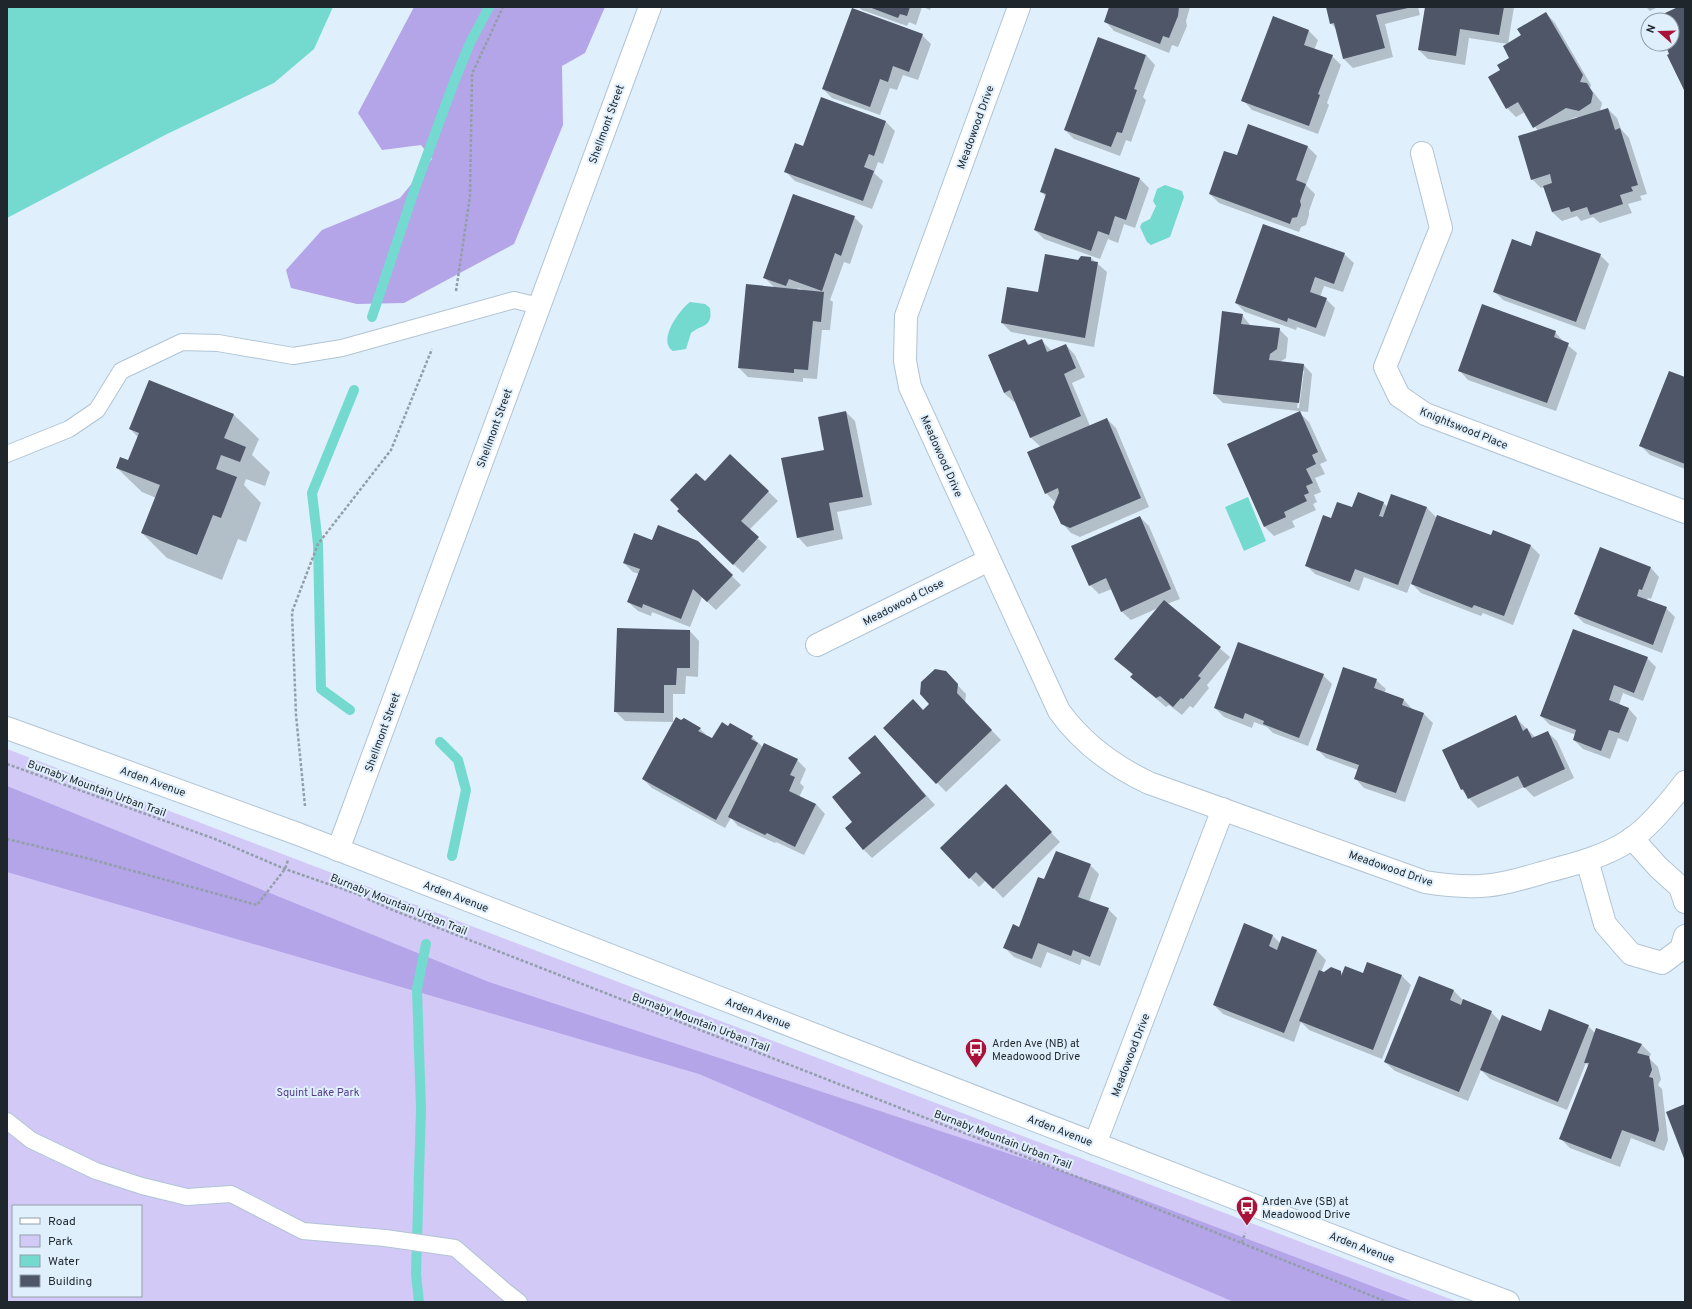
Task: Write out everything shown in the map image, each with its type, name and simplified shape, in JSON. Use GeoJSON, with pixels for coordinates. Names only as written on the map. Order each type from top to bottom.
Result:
{"type":"FeatureCollection","features":[{"type":"Feature","properties":{"kind":"street","name":"Shellmont Street"},"geometry":{"type":"LineString","coordinates":[[338,850],[650,7]]}},
{"type":"Feature","properties":{"kind":"street","name":"Meadowood Drive"},"geometry":{"type":"LineString","coordinates":[[1019,7],[906,316],[904,340],[905,361],[910,387],[1059,711],[1082,740],[1130,774],[1155,785],[1425,882],[1451,886],[1480,886],[1515,880],[1611,852],[1632,838],[1670,801],[1685,782]]}},
{"type":"Feature","properties":{"kind":"street","name":"Knightswood Place"},"geometry":{"type":"LineString","coordinates":[[1422,153],[1441,228],[1385,367],[1399,396],[1425,414],[1685,512]]}},
{"type":"Feature","properties":{"kind":"street","name":"Meadowood Close"},"geometry":{"type":"LineString","coordinates":[[818,645],[989,560]]}},
{"type":"Feature","properties":{"kind":"street","name":"Arden Avenue"},"geometry":{"type":"LineString","coordinates":[[7,728],[338,850],[1095,1144],[1508,1302]]}},
{"type":"Feature","properties":{"kind":"street","name":"Meadowood Drive"},"geometry":{"type":"LineString","coordinates":[[1095,1144],[1223,809]]}},
{"type":"Feature","properties":{"kind":"street"},"geometry":{"type":"LineString","coordinates":[[1632,838],[1658,867],[1680,887],[1685,902]]}},
{"type":"Feature","properties":{"kind":"street"},"geometry":{"type":"LineString","coordinates":[[1587,860],[1605,924],[1631,954],[1662,963],[1681,949],[1685,936]]}},
{"type":"Feature","properties":{"kind":"lane"},"geometry":{"type":"LineString","coordinates":[[7,454],[69,429],[97,410],[121,371],[182,342],[218,343],[293,356],[342,348],[514,300],[539,306]]}},
{"type":"Feature","properties":{"kind":"lane"},"geometry":{"type":"LineString","coordinates":[[7,1121],[31,1140],[96,1171],[142,1186],[187,1197],[231,1194],[303,1231],[385,1238],[455,1248],[506,1292],[520,1302]]}},
{"type":"Feature","properties":{"kind":"path"},"geometry":{"type":"LineString","coordinates":[[455,298],[470,196],[472,74],[503,7]]}},
{"type":"Feature","properties":{"kind":"path"},"geometry":{"type":"LineString","coordinates":[[305,807],[296,714],[292,612],[318,544],[391,450],[434,343]]}},
{"type":"Feature","properties":{"kind":"path","name":"Burnaby Mountain Urban Trail"},"geometry":{"type":"LineString","coordinates":[[7,764],[215,839],[285,869],[357,894],[390,910],[1091,1182],[1387,1302]]}},
{"type":"Feature","properties":{"kind":"path"},"geometry":{"type":"LineString","coordinates":[[7,839],[86,858],[257,905],[285,869],[290,856]]}},
{"type":"Feature","properties":{"kind":"path"},"geometry":{"type":"LineString","coordinates":[[1242,1243],[1247,1227]]}},
{"type":"Feature","properties":{"kind":"green space","name":"Squint Lake Park"},"geometry":{"type":"Polygon","coordinates":[[[7,749],[1458,1302],[7,1302],[7,749]]]}},
{"type":"Feature","properties":{"kind":"shaded area"},"geometry":{"type":"Polygon","coordinates":[[[414,7],[605,7],[585,53],[562,66],[563,125],[514,244],[404,303],[357,304],[291,288],[286,270],[322,230],[400,198],[432,159],[421,145],[382,150],[358,113],[414,7]]]}},
{"type":"Feature","properties":{"kind":"shaded area"},"geometry":{"type":"Polygon","coordinates":[[[7,786],[489,982],[1110,1187],[1414,1302],[1234,1302],[699,1074],[7,872],[7,786]]]}},
{"type":"Feature","properties":{"kind":"water"},"geometry":{"type":"Polygon","coordinates":[[[7,7],[333,7],[314,49],[274,83],[167,134],[7,218],[7,7]]]}},
{"type":"Feature","properties":{"kind":"water"},"geometry":{"type":"Polygon","coordinates":[[[1165,185],[1182,191],[1184,197],[1170,237],[1151,245],[1147,242],[1140,227],[1142,223],[1150,219],[1156,206],[1153,201],[1157,189],[1165,185]]]}},
{"type":"Feature","properties":{"kind":"water"},"geometry":{"type":"Polygon","coordinates":[[[690,302],[705,304],[710,308],[710,319],[706,325],[691,333],[686,349],[673,351],[667,340],[668,333],[680,312],[690,302]]]}},
{"type":"Feature","properties":{"kind":"water"},"geometry":{"type":"Polygon","coordinates":[[[1248,497],[1266,541],[1244,551],[1225,507],[1248,497]]]}},
{"type":"Feature","properties":{"kind":"building"},"geometry":{"type":"Polygon","coordinates":[[[869,7],[910,7],[907,16],[900,14],[898,18],[869,7]]]}},
{"type":"Feature","properties":{"kind":"building"},"geometry":{"type":"Polygon","coordinates":[[[1109,7],[1179,7],[1178,16],[1169,38],[1163,36],[1160,44],[1104,22],[1109,7]]]}},
{"type":"Feature","properties":{"kind":"building"},"geometry":{"type":"Polygon","coordinates":[[[1326,7],[1408,8],[1376,15],[1385,48],[1343,59],[1334,23],[1330,24],[1326,7]]]}},
{"type":"Feature","properties":{"kind":"building"},"geometry":{"type":"Polygon","coordinates":[[[1425,7],[1504,7],[1499,35],[1460,29],[1456,56],[1418,50],[1425,7]]]}},
{"type":"Feature","properties":{"kind":"building"},"geometry":{"type":"Polygon","coordinates":[[[1678,7],[1685,7],[1685,92],[1667,55],[1669,54],[1668,52],[1680,52],[1680,12],[1667,12],[1678,7]]]}},
{"type":"Feature","properties":{"kind":"building"},"geometry":{"type":"Polygon","coordinates":[[[852,8],[923,34],[909,72],[893,66],[888,82],[880,79],[870,107],[822,89],[852,8]]]}},
{"type":"Feature","properties":{"kind":"building"},"geometry":{"type":"Polygon","coordinates":[[[1546,12],[1583,75],[1580,82],[1587,83],[1593,93],[1591,103],[1579,111],[1566,108],[1533,128],[1518,102],[1506,109],[1488,77],[1500,70],[1497,65],[1509,58],[1503,46],[1521,35],[1517,29],[1546,12]]]}},
{"type":"Feature","properties":{"kind":"building"},"geometry":{"type":"Polygon","coordinates":[[[1273,16],[1309,30],[1304,45],[1333,55],[1318,94],[1320,95],[1309,126],[1241,101],[1273,16]]]}},
{"type":"Feature","properties":{"kind":"building"},"geometry":{"type":"Polygon","coordinates":[[[1098,37],[1146,55],[1134,89],[1137,90],[1122,133],[1117,132],[1111,147],[1064,130],[1098,37]]]}},
{"type":"Feature","properties":{"kind":"building"},"geometry":{"type":"Polygon","coordinates":[[[821,97],[886,121],[874,156],[869,154],[864,167],[874,171],[863,201],[784,172],[795,143],[803,146],[821,97]]]}},
{"type":"Feature","properties":{"kind":"building"},"geometry":{"type":"Polygon","coordinates":[[[1608,108],[1615,130],[1620,128],[1638,185],[1631,187],[1633,191],[1620,195],[1623,204],[1590,215],[1587,207],[1571,212],[1569,207],[1552,212],[1543,186],[1552,183],[1550,174],[1531,180],[1518,136],[1608,108]]]}},
{"type":"Feature","properties":{"kind":"building"},"geometry":{"type":"Polygon","coordinates":[[[1248,124],[1308,146],[1296,180],[1306,184],[1300,201],[1301,205],[1297,217],[1292,218],[1290,224],[1209,194],[1224,151],[1237,155],[1248,124]]]}},
{"type":"Feature","properties":{"kind":"building"},"geometry":{"type":"Polygon","coordinates":[[[1055,148],[1140,178],[1126,220],[1115,216],[1109,235],[1098,231],[1091,251],[1034,230],[1046,194],[1040,192],[1055,148]]]}},
{"type":"Feature","properties":{"kind":"building"},"geometry":{"type":"Polygon","coordinates":[[[793,194],[855,216],[841,256],[835,253],[822,291],[789,279],[786,286],[763,278],[793,194]]]}},
{"type":"Feature","properties":{"kind":"building"},"geometry":{"type":"Polygon","coordinates":[[[1263,224],[1345,253],[1334,284],[1315,277],[1310,292],[1327,298],[1316,328],[1288,318],[1287,322],[1235,303],[1263,224]]]}},
{"type":"Feature","properties":{"kind":"building"},"geometry":{"type":"Polygon","coordinates":[[[1536,231],[1601,254],[1576,322],[1493,292],[1512,239],[1531,246],[1536,231]]]}},
{"type":"Feature","properties":{"kind":"building"},"geometry":{"type":"Polygon","coordinates":[[[1045,254],[1078,260],[1081,256],[1091,257],[1091,261],[1098,262],[1085,338],[1001,323],[1007,287],[1038,292],[1045,254]]]}},
{"type":"Feature","properties":{"kind":"building"},"geometry":{"type":"Polygon","coordinates":[[[746,284],[824,292],[821,322],[813,321],[808,370],[794,369],[794,373],[738,368],[746,284]]]}},
{"type":"Feature","properties":{"kind":"building"},"geometry":{"type":"Polygon","coordinates":[[[1482,304],[1556,331],[1554,337],[1569,343],[1547,403],[1458,371],[1482,304]]]}},
{"type":"Feature","properties":{"kind":"building"},"geometry":{"type":"Polygon","coordinates":[[[1222,311],[1243,314],[1241,324],[1280,328],[1277,349],[1270,354],[1269,360],[1304,364],[1299,403],[1213,394],[1222,311]]]}},
{"type":"Feature","properties":{"kind":"building"},"geometry":{"type":"Polygon","coordinates":[[[1025,339],[1028,345],[1042,339],[1047,352],[1066,344],[1076,368],[1064,374],[1081,416],[1030,438],[1010,390],[1004,393],[988,355],[1025,339]]]}},
{"type":"Feature","properties":{"kind":"building"},"geometry":{"type":"Polygon","coordinates":[[[1669,371],[1685,377],[1685,464],[1639,446],[1669,371]]]}},
{"type":"Feature","properties":{"kind":"building"},"geometry":{"type":"Polygon","coordinates":[[[149,380],[234,414],[224,438],[246,447],[240,462],[221,455],[216,469],[237,477],[221,518],[213,515],[197,555],[141,533],[160,485],[116,468],[120,457],[128,460],[139,433],[129,429],[149,380]]]}},
{"type":"Feature","properties":{"kind":"building"},"geometry":{"type":"Polygon","coordinates":[[[846,411],[863,497],[829,503],[834,530],[797,538],[781,458],[824,450],[818,417],[846,411]]]}},
{"type":"Feature","properties":{"kind":"building"},"geometry":{"type":"Polygon","coordinates":[[[1300,411],[1318,452],[1312,455],[1316,464],[1306,469],[1313,483],[1306,486],[1309,493],[1304,495],[1307,501],[1284,512],[1286,517],[1264,527],[1227,444],[1300,411]]]}},
{"type":"Feature","properties":{"kind":"building"},"geometry":{"type":"Polygon","coordinates":[[[1107,418],[1141,498],[1070,528],[1061,524],[1053,507],[1059,493],[1058,488],[1045,494],[1027,452],[1107,418]]]}},
{"type":"Feature","properties":{"kind":"building"},"geometry":{"type":"Polygon","coordinates":[[[730,454],[769,491],[741,521],[759,537],[733,565],[677,511],[679,509],[670,500],[696,473],[705,481],[730,454]]]}},
{"type":"Feature","properties":{"kind":"building"},"geometry":{"type":"Polygon","coordinates":[[[1358,492],[1384,502],[1379,516],[1383,517],[1391,494],[1427,507],[1398,585],[1355,569],[1350,582],[1305,566],[1323,515],[1331,518],[1337,502],[1352,507],[1358,492]]]}},
{"type":"Feature","properties":{"kind":"building"},"geometry":{"type":"Polygon","coordinates":[[[1437,515],[1491,535],[1493,530],[1531,545],[1504,616],[1474,605],[1472,608],[1411,584],[1437,515]]]}},
{"type":"Feature","properties":{"kind":"building"},"geometry":{"type":"Polygon","coordinates":[[[1140,516],[1171,589],[1121,612],[1106,578],[1089,586],[1071,546],[1140,516]]]}},
{"type":"Feature","properties":{"kind":"building"},"geometry":{"type":"Polygon","coordinates":[[[658,525],[698,541],[733,575],[707,602],[693,589],[681,619],[643,604],[642,608],[627,602],[640,569],[623,563],[634,533],[652,540],[658,525]]]}},
{"type":"Feature","properties":{"kind":"building"},"geometry":{"type":"Polygon","coordinates":[[[1600,547],[1651,567],[1642,590],[1639,589],[1637,596],[1667,607],[1653,645],[1574,614],[1600,547]]]}},
{"type":"Feature","properties":{"kind":"building"},"geometry":{"type":"Polygon","coordinates":[[[1164,600],[1221,647],[1198,676],[1201,678],[1183,699],[1181,698],[1173,707],[1160,696],[1156,698],[1130,677],[1133,674],[1114,659],[1164,600]]]}},
{"type":"Feature","properties":{"kind":"building"},"geometry":{"type":"Polygon","coordinates":[[[617,628],[690,630],[690,668],[677,668],[676,685],[664,685],[664,713],[614,712],[617,628]]]}},
{"type":"Feature","properties":{"kind":"building"},"geometry":{"type":"Polygon","coordinates":[[[1573,629],[1648,657],[1634,693],[1614,685],[1609,700],[1629,708],[1619,733],[1609,730],[1601,751],[1573,740],[1576,730],[1540,716],[1573,629]]]}},
{"type":"Feature","properties":{"kind":"building"},"geometry":{"type":"Polygon","coordinates":[[[1238,642],[1324,674],[1299,738],[1263,724],[1264,721],[1245,713],[1243,719],[1214,708],[1238,642]]]}},
{"type":"Feature","properties":{"kind":"building"},"geometry":{"type":"Polygon","coordinates":[[[1343,667],[1377,679],[1374,688],[1404,699],[1402,705],[1424,713],[1396,793],[1354,779],[1359,765],[1316,750],[1343,667]]]}},
{"type":"Feature","properties":{"kind":"building"},"geometry":{"type":"Polygon","coordinates":[[[935,669],[946,671],[958,684],[957,693],[992,730],[936,784],[883,728],[913,699],[923,710],[929,704],[920,694],[921,682],[935,669]]]}},
{"type":"Feature","properties":{"kind":"building"},"geometry":{"type":"Polygon","coordinates":[[[1516,715],[1523,731],[1527,728],[1532,738],[1548,731],[1565,769],[1524,788],[1518,776],[1468,799],[1463,789],[1461,790],[1442,750],[1516,715]]]}},
{"type":"Feature","properties":{"kind":"building"},"geometry":{"type":"Polygon","coordinates":[[[676,717],[681,720],[684,718],[701,728],[698,731],[712,738],[722,722],[728,726],[730,723],[753,736],[751,739],[758,743],[716,820],[642,779],[676,717]]]}},
{"type":"Feature","properties":{"kind":"building"},"geometry":{"type":"Polygon","coordinates":[[[875,735],[926,796],[863,850],[845,828],[852,822],[832,797],[861,773],[848,758],[875,735]]]}},
{"type":"Feature","properties":{"kind":"building"},"geometry":{"type":"Polygon","coordinates":[[[764,743],[798,759],[790,775],[795,777],[789,791],[816,804],[795,847],[767,833],[765,835],[728,817],[764,743]]]}},
{"type":"Feature","properties":{"kind":"building"},"geometry":{"type":"Polygon","coordinates":[[[1006,784],[1052,832],[993,889],[976,872],[969,879],[940,848],[1006,784]]]}},
{"type":"Feature","properties":{"kind":"building"},"geometry":{"type":"Polygon","coordinates":[[[1056,851],[1091,864],[1078,897],[1109,908],[1090,957],[1073,950],[1071,956],[1038,943],[1032,959],[1003,948],[1013,924],[1019,927],[1038,877],[1044,879],[1056,851]]]}},
{"type":"Feature","properties":{"kind":"building"},"geometry":{"type":"Polygon","coordinates":[[[1244,923],[1273,935],[1269,946],[1277,950],[1282,936],[1317,950],[1284,1033],[1213,1005],[1244,923]]]}},
{"type":"Feature","properties":{"kind":"building"},"geometry":{"type":"Polygon","coordinates":[[[1367,962],[1402,975],[1373,1050],[1299,1021],[1319,970],[1324,972],[1331,967],[1341,971],[1341,976],[1345,966],[1363,973],[1367,962]]]}},
{"type":"Feature","properties":{"kind":"building"},"geometry":{"type":"Polygon","coordinates":[[[1419,976],[1454,990],[1450,1000],[1461,1005],[1463,999],[1492,1011],[1459,1092],[1384,1062],[1419,976]]]}},
{"type":"Feature","properties":{"kind":"building"},"geometry":{"type":"Polygon","coordinates":[[[1549,1009],[1589,1025],[1558,1102],[1480,1070],[1502,1015],[1541,1031],[1549,1009]]]}},
{"type":"Feature","properties":{"kind":"building"},"geometry":{"type":"Polygon","coordinates":[[[1596,1028],[1642,1044],[1637,1053],[1649,1056],[1652,1070],[1649,1077],[1653,1078],[1659,1130],[1655,1142],[1622,1130],[1611,1159],[1559,1139],[1589,1063],[1584,1063],[1596,1028]]]}},
{"type":"Feature","properties":{"kind":"building"},"geometry":{"type":"Polygon","coordinates":[[[1685,1104],[1685,1161],[1666,1112],[1685,1104]]]}},
{"type":"Feature","properties":{"kind":"waterway"},"geometry":{"type":"LineString","coordinates":[[372,317],[414,191],[454,82],[470,43],[489,7]]}},
{"type":"Feature","properties":{"kind":"waterway"},"geometry":{"type":"LineString","coordinates":[[350,710],[321,689],[318,544],[312,493],[354,390]]}},
{"type":"Feature","properties":{"kind":"waterway"},"geometry":{"type":"LineString","coordinates":[[440,742],[458,760],[466,790],[452,856]]}},
{"type":"Feature","properties":{"kind":"waterway"},"geometry":{"type":"LineString","coordinates":[[419,1302],[416,1274],[421,1109],[417,989],[426,944]]}},
{"type":"Feature","properties":{"kind":"place","name":"Arden Ave (NB) at Meadowood Drive"},"geometry":{"type":"Point","coordinates":[976,1068]}},
{"type":"Feature","properties":{"kind":"place","name":"Arden Ave (SB) at Meadowood Drive"},"geometry":{"type":"Point","coordinates":[1247,1226]}}]}
